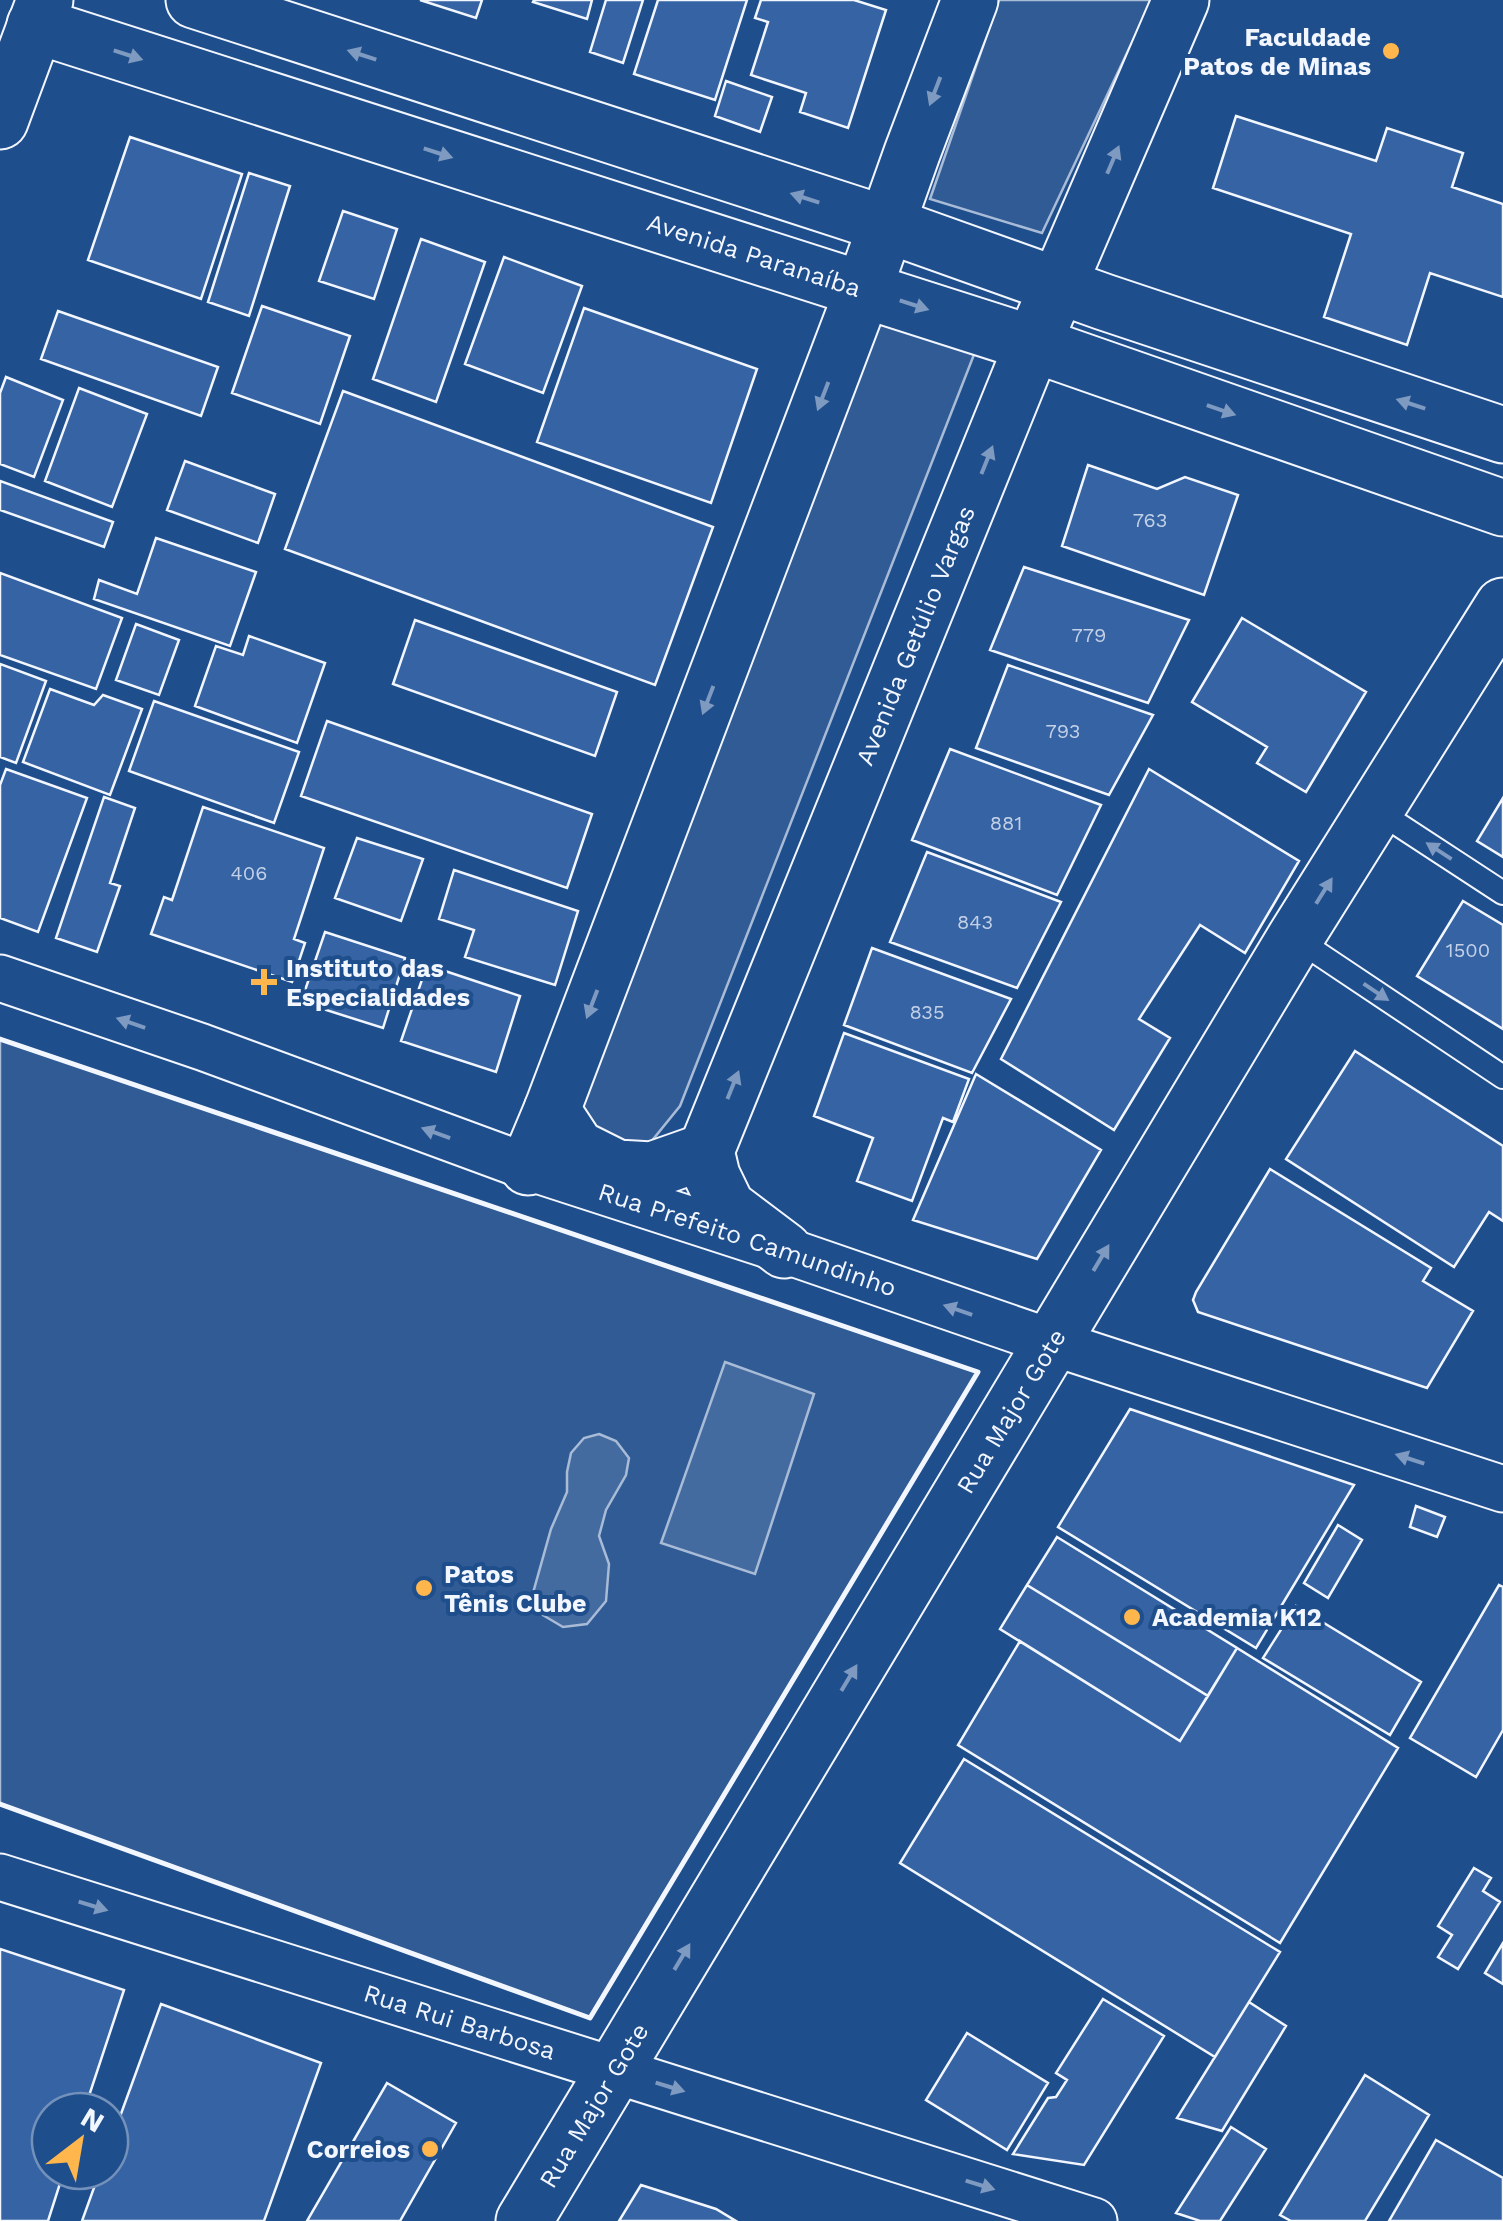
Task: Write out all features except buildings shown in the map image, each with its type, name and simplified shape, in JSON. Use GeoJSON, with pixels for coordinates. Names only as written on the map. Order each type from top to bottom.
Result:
{"type":"FeatureCollection","features":[{"type":"Feature","properties":{"kind":"main road"},"geometry":{"type":"LineString","coordinates":[[194,0],[888,225],[1503,435]]}},
{"type":"Feature","properties":{"kind":"main road"},"geometry":{"type":"LineString","coordinates":[[528,1167],[888,225],[970,0]]}},
{"type":"Feature","properties":{"kind":"main road","name":"Avenida Getúlio Vargas"},"geometry":{"type":"LineString","coordinates":[[706,1152],[1033,344],[1182,0]]}},
{"type":"Feature","properties":{"kind":"main road"},"geometry":{"type":"LineString","coordinates":[[0,121],[27,13]]}},
{"type":"Feature","properties":{"kind":"main road","name":"Avenida Paranaíba"},"geometry":{"type":"LineString","coordinates":[[27,13],[1033,344],[1503,508]]}},
{"type":"Feature","properties":{"kind":"main road","name":"Rua Major Gote"},"geometry":{"type":"LineString","coordinates":[[524,2221],[1295,938],[1503,606]]}},
{"type":"Feature","properties":{"kind":"main road"},"geometry":{"type":"LineString","coordinates":[[552,1110],[577,1148],[617,1168],[652,1170],[706,1152],[727,1207],[784,1250]]}},
{"type":"Feature","properties":{"kind":"street","name":"Rua Prefeito Camundinho"},"geometry":{"type":"LineString","coordinates":[[0,978],[202,1047],[528,1167],[1503,1489]]}},
{"type":"Feature","properties":{"kind":"street","name":"Rua Rui Barbosa"},"geometry":{"type":"LineString","coordinates":[[0,1877],[1094,2221]]}},
{"type":"Feature","properties":{"kind":"lane"},"geometry":{"type":"LineString","coordinates":[[1375,808],[1503,893]]}},
{"type":"Feature","properties":{"kind":"lane"},"geometry":{"type":"LineString","coordinates":[[1295,938],[1503,1077]]}},
{"type":"Feature","properties":{"kind":"shaded area"},"geometry":{"type":"Polygon","coordinates":[[[999,0],[1152,0],[1042,233],[930,199],[999,0]]]}},
{"type":"Feature","properties":{"kind":"shaded area"},"geometry":{"type":"Polygon","coordinates":[[[872,322],[975,352],[680,1106],[650,1143],[615,1148],[582,1127],[581,1079],[872,322]]]}},
{"type":"Feature","properties":{"kind":"shaded area","name":"Patos Tênis Clube"},"geometry":{"type":"Polygon","coordinates":[[[0,1039],[978,1372],[590,2018],[0,1804],[0,1039]]]}},
{"type":"Feature","properties":{"kind":"shaded area"},"geometry":{"type":"Polygon","coordinates":[[[725,1362],[814,1394],[755,1574],[661,1543],[725,1362]]]}},
{"type":"Feature","properties":{"kind":"shaded area"},"geometry":{"type":"Polygon","coordinates":[[[599,1434],[616,1441],[629,1458],[626,1475],[606,1510],[599,1536],[609,1564],[606,1601],[587,1624],[563,1627],[541,1614],[533,1593],[551,1529],[567,1492],[571,1453],[584,1438],[599,1434]]]}},
{"type":"Feature","properties":{"kind":"wall"},"geometry":{"type":"LineString","coordinates":[[0,1039],[978,1372],[590,2018],[0,1804]]}},
{"type":"Feature","properties":{"kind":"place","name":"Faculdade Patos de Minas"},"geometry":{"type":"Point","coordinates":[1391,51]}},
{"type":"Feature","properties":{"kind":"place","name":"Instituto das Especialidades"},"geometry":{"type":"Point","coordinates":[264,982]}},
{"type":"Feature","properties":{"kind":"place","name":"Patos Tênis Clube"},"geometry":{"type":"Point","coordinates":[424,1588]}},
{"type":"Feature","properties":{"kind":"place","name":"Academia K12"},"geometry":{"type":"Point","coordinates":[1132,1617]}},
{"type":"Feature","properties":{"kind":"place","name":"Correios"},"geometry":{"type":"Point","coordinates":[430,2149]}}]}
